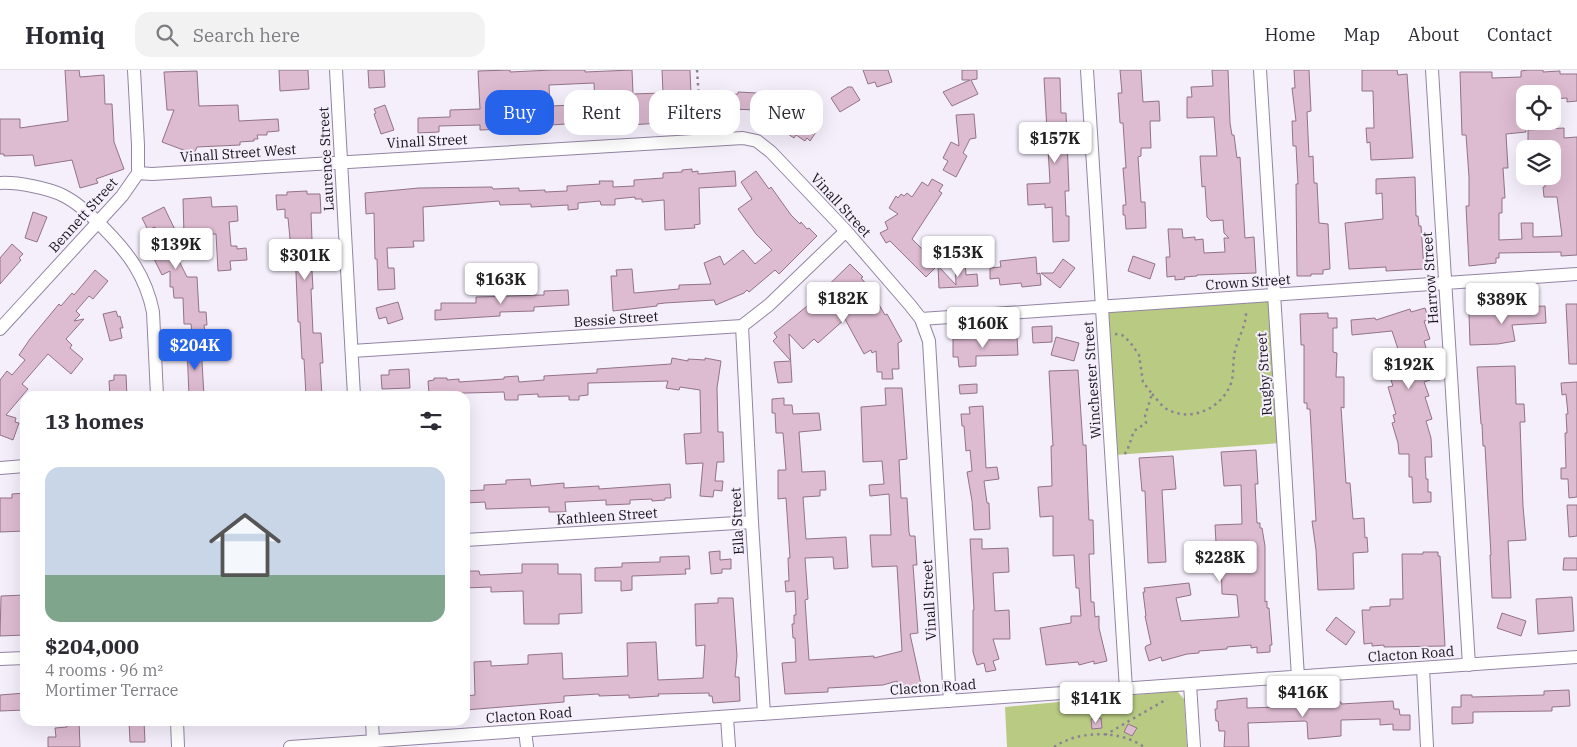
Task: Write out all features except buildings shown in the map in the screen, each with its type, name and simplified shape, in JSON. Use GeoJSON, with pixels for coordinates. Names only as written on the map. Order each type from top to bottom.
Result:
{"type":"FeatureCollection","features":[{"type":"Feature","properties":{"kind":"street"},"geometry":{"type":"LineString","coordinates":[[134,70],[138,173]]}},
{"type":"Feature","properties":{"kind":"street","name":"Laurence Street"},"geometry":{"type":"LineString","coordinates":[[336,70],[354,391]]}},
{"type":"Feature","properties":{"kind":"street","name":"Winchester Street"},"geometry":{"type":"LineString","coordinates":[[1086,70],[1126,689]]}},
{"type":"Feature","properties":{"kind":"street","name":"Rugby Street"},"geometry":{"type":"LineString","coordinates":[[1260,70],[1298,677]]}},
{"type":"Feature","properties":{"kind":"street","name":"Harrow Street"},"geometry":{"type":"LineString","coordinates":[[1432,70],[1470,665]]}},
{"type":"Feature","properties":{"kind":"street","name":"Vinall Street"},"geometry":{"type":"LineString","coordinates":[[341,162],[743,138],[757,141],[770,152],[846,231],[921,319],[929,341],[950,701]]}},
{"type":"Feature","properties":{"kind":"street","name":"Vinall Street West"},"geometry":{"type":"LineString","coordinates":[[138,173],[152,174],[341,162]]}},
{"type":"Feature","properties":{"kind":"street","name":"Bennett Street"},"geometry":{"type":"LineString","coordinates":[[0,329],[122,196],[138,173]]}},
{"type":"Feature","properties":{"kind":"street"},"geometry":{"type":"LineString","coordinates":[[0,183],[39,188],[64,196],[98,221],[135,266],[151,303],[154,323],[157,391]]}},
{"type":"Feature","properties":{"kind":"street"},"geometry":{"type":"LineString","coordinates":[[742,326],[769,305],[846,231]]}},
{"type":"Feature","properties":{"kind":"street","name":"Crown Street"},"geometry":{"type":"LineString","coordinates":[[921,319],[1577,274]]}},
{"type":"Feature","properties":{"kind":"street","name":"Bessie Street"},"geometry":{"type":"LineString","coordinates":[[352,351],[742,326]]}},
{"type":"Feature","properties":{"kind":"street","name":"Ella Street"},"geometry":{"type":"LineString","coordinates":[[742,326],[764,714]]}},
{"type":"Feature","properties":{"kind":"street"},"geometry":{"type":"LineString","coordinates":[[0,468],[20,466]]}},
{"type":"Feature","properties":{"kind":"street","name":"Kathleen Street"},"geometry":{"type":"LineString","coordinates":[[470,540],[752,522]]}},
{"type":"Feature","properties":{"kind":"street","name":"Clacton Road"},"geometry":{"type":"LineString","coordinates":[[290,747],[1126,689],[1190,688],[1298,677],[1577,657]]}},
{"type":"Feature","properties":{"kind":"street"},"geometry":{"type":"LineString","coordinates":[[0,660],[20,658]]}},
{"type":"Feature","properties":{"kind":"street"},"geometry":{"type":"LineString","coordinates":[[1422,668],[1427,747]]}},
{"type":"Feature","properties":{"kind":"street"},"geometry":{"type":"LineString","coordinates":[[1190,688],[1194,747]]}},
{"type":"Feature","properties":{"kind":"street"},"geometry":{"type":"LineString","coordinates":[[726,716],[729,747]]}},
{"type":"Feature","properties":{"kind":"street"},"geometry":{"type":"LineString","coordinates":[[177,726],[178,747]]}},
{"type":"Feature","properties":{"kind":"street"},"geometry":{"type":"LineString","coordinates":[[372,726],[373,741]]}},
{"type":"Feature","properties":{"kind":"street"},"geometry":{"type":"LineString","coordinates":[[526,731],[526,747]]}},
{"type":"Feature","properties":{"kind":"path"},"geometry":{"type":"LineString","coordinates":[[697,70],[701,140]]}},
{"type":"Feature","properties":{"kind":"path"},"geometry":{"type":"LineString","coordinates":[[1115,334],[1122,335],[1130,342],[1139,355],[1143,382],[1163,407],[1184,414],[1200,413],[1214,406],[1231,385],[1234,370],[1234,354],[1243,330],[1246,310]]}},
{"type":"Feature","properties":{"kind":"path"},"geometry":{"type":"LineString","coordinates":[[1122,458],[1127,451],[1134,431],[1146,423],[1144,416],[1152,394]]}},
{"type":"Feature","properties":{"kind":"path"},"geometry":{"type":"LineString","coordinates":[[1105,735],[1164,700],[1190,688]]}},
{"type":"Feature","properties":{"kind":"path"},"geometry":{"type":"LineString","coordinates":[[1054,747],[1061,742],[1079,737],[1105,735],[1121,736],[1144,747]]}},
{"type":"Feature","properties":{"kind":"green space"},"geometry":{"type":"Polygon","coordinates":[[[1272,296],[1281,443],[1115,455],[1105,307],[1272,296]]]}},
{"type":"Feature","properties":{"kind":"green space"},"geometry":{"type":"Polygon","coordinates":[[[1177,691],[1184,699],[1187,747],[1007,747],[1005,707],[1177,691]]]}}]}
